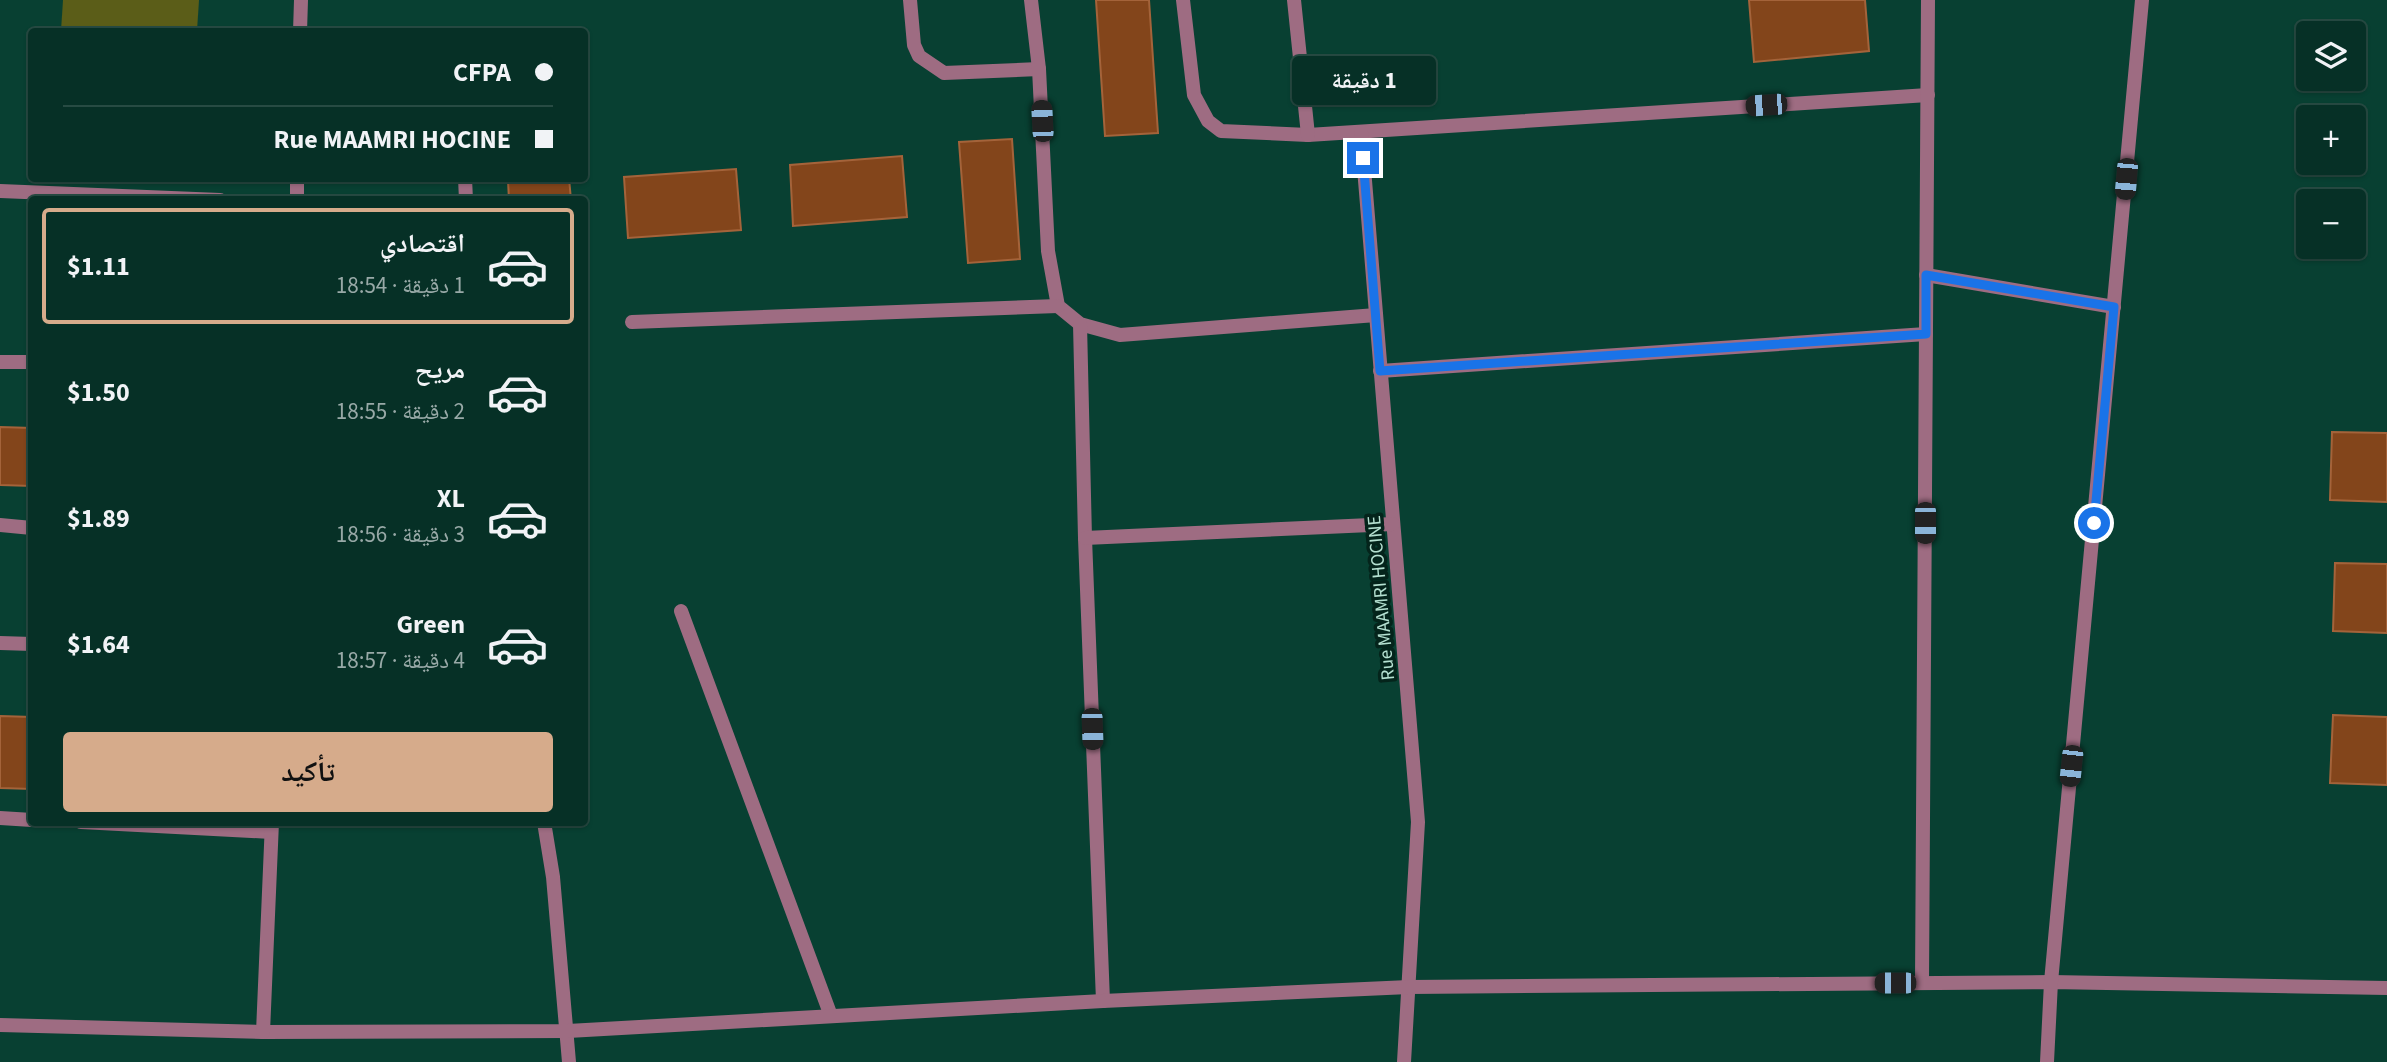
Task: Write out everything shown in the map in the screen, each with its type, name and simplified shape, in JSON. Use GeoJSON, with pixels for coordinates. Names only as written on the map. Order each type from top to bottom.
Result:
{"type":"FeatureCollection","features":[{"type":"Feature","properties":{"kind":"street"},"geometry":{"type":"LineString","coordinates":[[300,28],[301,0]]}},
{"type":"Feature","properties":{"kind":"street"},"geometry":{"type":"LineString","coordinates":[[910,0],[914,45],[919,56],[944,73],[1039,69]]}},
{"type":"Feature","properties":{"kind":"street"},"geometry":{"type":"LineString","coordinates":[[1031,0],[1039,69],[1048,251],[1058,306],[1080,324],[1120,335],[1376,315]]}},
{"type":"Feature","properties":{"kind":"street"},"geometry":{"type":"LineString","coordinates":[[1183,0],[1194,95],[1209,121],[1222,131],[1308,135],[1928,95]]}},
{"type":"Feature","properties":{"kind":"street"},"geometry":{"type":"LineString","coordinates":[[1294,0],[1308,135]]}},
{"type":"Feature","properties":{"kind":"street"},"geometry":{"type":"LineString","coordinates":[[1922,983],[1928,0]]}},
{"type":"Feature","properties":{"kind":"street"},"geometry":{"type":"LineString","coordinates":[[2048,1062],[2052,982],[2142,0]]}},
{"type":"Feature","properties":{"kind":"street","name":"Rue MAAMRI HOCINE"},"geometry":{"type":"LineString","coordinates":[[1361,132],[1418,822],[1404,1062]]}},
{"type":"Feature","properties":{"kind":"street"},"geometry":{"type":"LineString","coordinates":[[0,191],[122,196]]}},
{"type":"Feature","properties":{"kind":"street"},"geometry":{"type":"LineString","coordinates":[[1926,275],[2114,307]]}},
{"type":"Feature","properties":{"kind":"street"},"geometry":{"type":"LineString","coordinates":[[632,322],[1058,306]]}},
{"type":"Feature","properties":{"kind":"street"},"geometry":{"type":"LineString","coordinates":[[1080,324],[1085,538],[1103,1001]]}},
{"type":"Feature","properties":{"kind":"street"},"geometry":{"type":"LineString","coordinates":[[1380,371],[1926,334]]}},
{"type":"Feature","properties":{"kind":"street"},"geometry":{"type":"LineString","coordinates":[[0,362],[28,362]]}},
{"type":"Feature","properties":{"kind":"street"},"geometry":{"type":"LineString","coordinates":[[1085,538],[1393,524]]}},
{"type":"Feature","properties":{"kind":"street"},"geometry":{"type":"LineString","coordinates":[[0,525],[28,528]]}},
{"type":"Feature","properties":{"kind":"street"},"geometry":{"type":"LineString","coordinates":[[681,611],[831,1016]]}},
{"type":"Feature","properties":{"kind":"street"},"geometry":{"type":"LineString","coordinates":[[0,643],[28,644]]}},
{"type":"Feature","properties":{"kind":"street"},"geometry":{"type":"LineString","coordinates":[[0,818],[28,820]]}},
{"type":"Feature","properties":{"kind":"street"},"geometry":{"type":"LineString","coordinates":[[234,826],[272,827],[263,1032]]}},
{"type":"Feature","properties":{"kind":"street"},"geometry":{"type":"LineString","coordinates":[[545,826],[553,877],[569,1062]]}},
{"type":"Feature","properties":{"kind":"street"},"geometry":{"type":"LineString","coordinates":[[0,1025],[263,1032],[568,1031],[1409,987],[2052,982],[2387,988]]}},
{"type":"Feature","properties":{"kind":"shaded area"},"geometry":{"type":"Polygon","coordinates":[[[63,0],[199,0],[197,28],[61,28],[63,0]]]}},
{"type":"Feature","properties":{"kind":"building"},"geometry":{"type":"Polygon","coordinates":[[[1096,0],[1149,0],[1158,133],[1105,136],[1096,0]]]}},
{"type":"Feature","properties":{"kind":"building"},"geometry":{"type":"Polygon","coordinates":[[[1749,0],[1865,0],[1869,51],[1754,62],[1749,0]]]}},
{"type":"Feature","properties":{"kind":"building"},"geometry":{"type":"Polygon","coordinates":[[[1012,139],[1020,259],[968,263],[959,142],[1012,139]]]}},
{"type":"Feature","properties":{"kind":"building"},"geometry":{"type":"Polygon","coordinates":[[[902,156],[907,217],[793,226],[790,165],[902,156]]]}},
{"type":"Feature","properties":{"kind":"building"},"geometry":{"type":"Polygon","coordinates":[[[736,169],[741,230],[628,238],[624,177],[736,169]]]}},
{"type":"Feature","properties":{"kind":"building"},"geometry":{"type":"Polygon","coordinates":[[[508,182],[569,182],[571,196],[509,196],[508,182]]]}},
{"type":"Feature","properties":{"kind":"building"},"geometry":{"type":"Polygon","coordinates":[[[0,427],[28,428],[28,486],[0,485],[0,427]]]}},
{"type":"Feature","properties":{"kind":"building"},"geometry":{"type":"Polygon","coordinates":[[[2332,432],[2387,433],[2387,502],[2330,500],[2332,432]]]}},
{"type":"Feature","properties":{"kind":"building"},"geometry":{"type":"Polygon","coordinates":[[[2335,563],[2387,564],[2387,633],[2333,631],[2335,563]]]}},
{"type":"Feature","properties":{"kind":"building"},"geometry":{"type":"Polygon","coordinates":[[[2333,715],[2387,717],[2387,785],[2330,783],[2333,715]]]}},
{"type":"Feature","properties":{"kind":"building"},"geometry":{"type":"Polygon","coordinates":[[[0,716],[28,717],[28,789],[0,788],[0,716]]]}},
{"type":"Feature","properties":{"kind":"route"},"geometry":{"type":"LineString","coordinates":[[1363,158],[1380,371],[1926,334],[1926,275],[2114,307],[2094,523]]}}]}
